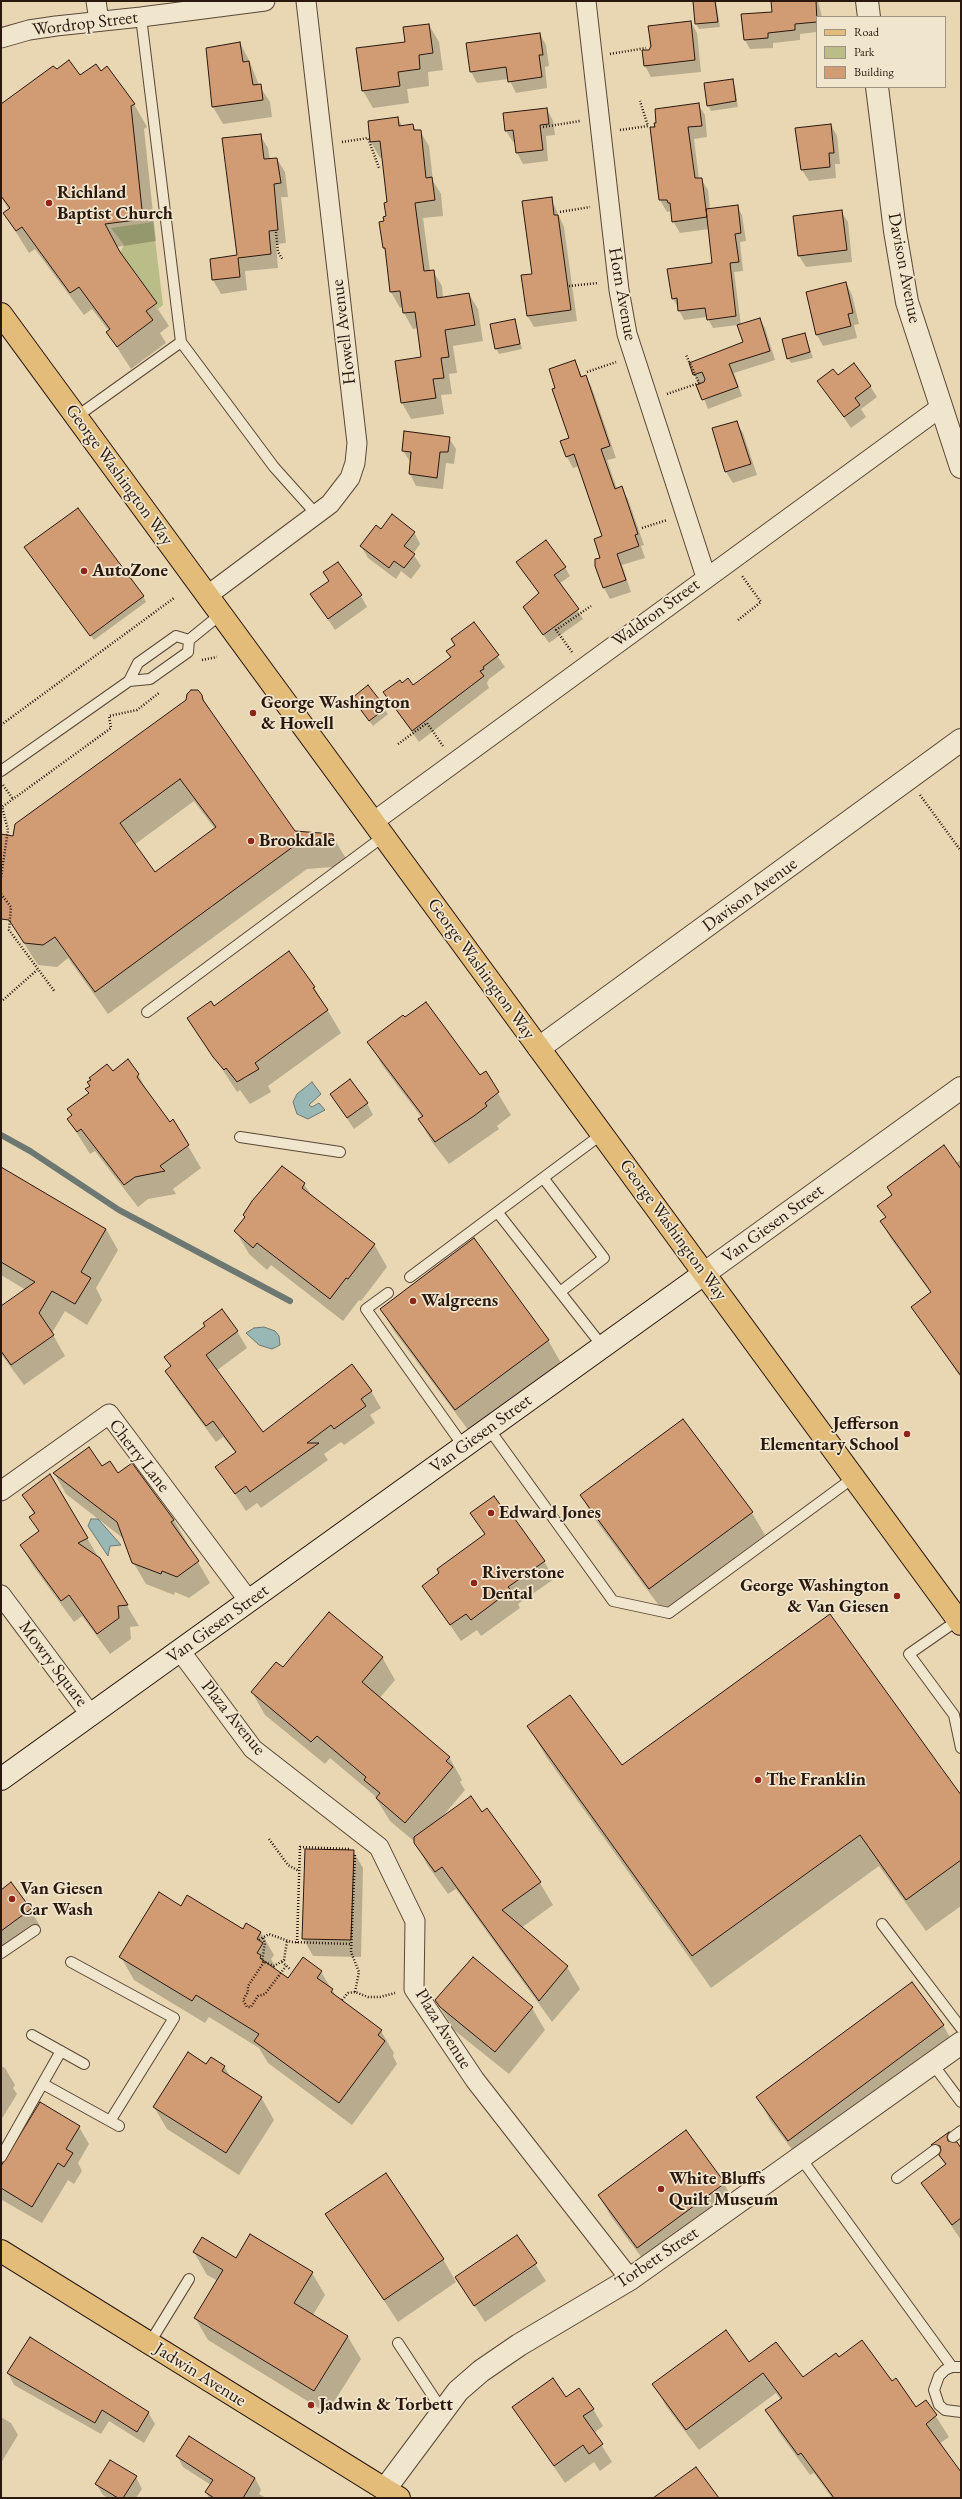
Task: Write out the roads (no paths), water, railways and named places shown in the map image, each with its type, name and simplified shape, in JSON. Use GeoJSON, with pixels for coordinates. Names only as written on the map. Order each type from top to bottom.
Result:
{"type":"FeatureCollection","features":[{"type":"Feature","properties":{"kind":"main road","name":"George Washington Way"},"geometry":{"type":"LineString","coordinates":[[1,314],[960,1622]]}},
{"type":"Feature","properties":{"kind":"main road","name":"Jadwin Avenue"},"geometry":{"type":"LineString","coordinates":[[1,2251],[388,2495]]}},
{"type":"Feature","properties":{"kind":"street"},"geometry":{"type":"LineString","coordinates":[[96,1],[98,21]]}},
{"type":"Feature","properties":{"kind":"street","name":"Wordrop Street"},"geometry":{"type":"LineString","coordinates":[[1,38],[29,30],[265,1]]}},
{"type":"Feature","properties":{"kind":"street","name":"Howell Avenue"},"geometry":{"type":"LineString","coordinates":[[208,596],[317,515],[341,491],[350,478],[355,463],[357,443],[306,1]]}},
{"type":"Feature","properties":{"kind":"street","name":"Horn Avenue"},"geometry":{"type":"LineString","coordinates":[[586,1],[619,290],[627,334],[706,577]]}},
{"type":"Feature","properties":{"kind":"street"},"geometry":{"type":"LineString","coordinates":[[867,1],[869,16]]}},
{"type":"Feature","properties":{"kind":"street","name":"Davison Avenue"},"geometry":{"type":"LineString","coordinates":[[877,88],[901,274],[912,319],[961,467]]}},
{"type":"Feature","properties":{"kind":"street","name":"Waldron Street"},"geometry":{"type":"LineString","coordinates":[[379,829],[706,577],[941,407]]}},
{"type":"Feature","properties":{"kind":"street","name":"Davison Avenue"},"geometry":{"type":"LineString","coordinates":[[539,1048],[961,740]]}},
{"type":"Feature","properties":{"kind":"street","name":"Van Giesen Street"},"geometry":{"type":"LineString","coordinates":[[1,1779],[90,1714],[181,1652],[249,1601],[961,1088]]}},
{"type":"Feature","properties":{"kind":"street","name":"Cherry Lane"},"geometry":{"type":"LineString","coordinates":[[1,1491],[109,1414],[249,1601]]}},
{"type":"Feature","properties":{"kind":"street","name":"Mowry Square"},"geometry":{"type":"LineString","coordinates":[[1,1594],[90,1714]]}},
{"type":"Feature","properties":{"kind":"street","name":"Plaza Avenue"},"geometry":{"type":"LineString","coordinates":[[181,1652],[253,1749],[379,1847],[415,1921],[414,1989],[475,2080],[630,2278]]}},
{"type":"Feature","properties":{"kind":"street","name":"Torbett Street"},"geometry":{"type":"LineString","coordinates":[[388,2495],[442,2410],[464,2386],[519,2345],[630,2278],[932,2063],[958,2050]]}},
{"type":"Feature","properties":{"kind":"lane"},"geometry":{"type":"LineString","coordinates":[[141,17],[181,342],[274,468],[317,515]]}},
{"type":"Feature","properties":{"kind":"lane"},"geometry":{"type":"LineString","coordinates":[[76,417],[181,342]]}},
{"type":"Feature","properties":{"kind":"lane"},"geometry":{"type":"LineString","coordinates":[[1,771],[129,682],[150,679],[188,652],[189,640],[221,614]]}},
{"type":"Feature","properties":{"kind":"lane"},"geometry":{"type":"LineString","coordinates":[[129,682],[138,663],[176,636],[189,640]]}},
{"type":"Feature","properties":{"kind":"lane"},"geometry":{"type":"LineString","coordinates":[[147,1012],[379,829]]}},
{"type":"Feature","properties":{"kind":"lane"},"geometry":{"type":"LineString","coordinates":[[410,1277],[544,1179],[602,1134]]}},
{"type":"Feature","properties":{"kind":"lane"},"geometry":{"type":"LineString","coordinates":[[240,1137],[340,1152]]}},
{"type":"Feature","properties":{"kind":"lane"},"geometry":{"type":"LineString","coordinates":[[544,1179],[604,1258],[560,1292]]}},
{"type":"Feature","properties":{"kind":"lane"},"geometry":{"type":"LineString","coordinates":[[498,1213],[603,1347]]}},
{"type":"Feature","properties":{"kind":"lane"},"geometry":{"type":"LineString","coordinates":[[388,1293],[366,1309],[464,1446]]}},
{"type":"Feature","properties":{"kind":"lane"},"geometry":{"type":"LineString","coordinates":[[489,1429],[613,1601],[669,1613],[853,1478]]}},
{"type":"Feature","properties":{"kind":"lane"},"geometry":{"type":"LineString","coordinates":[[960,1622],[909,1654],[954,1715],[961,1748]]}},
{"type":"Feature","properties":{"kind":"lane"},"geometry":{"type":"LineString","coordinates":[[882,1924],[961,2028]]}},
{"type":"Feature","properties":{"kind":"lane"},"geometry":{"type":"LineString","coordinates":[[1,1953],[35,1930]]}},
{"type":"Feature","properties":{"kind":"lane"},"geometry":{"type":"LineString","coordinates":[[71,1962],[174,2018],[110,2121]]}},
{"type":"Feature","properties":{"kind":"lane"},"geometry":{"type":"LineString","coordinates":[[32,2035],[84,2064]]}},
{"type":"Feature","properties":{"kind":"lane"},"geometry":{"type":"LineString","coordinates":[[1,2157],[61,2051]]}},
{"type":"Feature","properties":{"kind":"lane"},"geometry":{"type":"LineString","coordinates":[[932,2063],[961,2102]]}},
{"type":"Feature","properties":{"kind":"lane"},"geometry":{"type":"LineString","coordinates":[[43,2084],[119,2126]]}},
{"type":"Feature","properties":{"kind":"lane"},"geometry":{"type":"LineString","coordinates":[[897,2178],[935,2150]]}},
{"type":"Feature","properties":{"kind":"lane"},"geometry":{"type":"LineString","coordinates":[[800,2158],[956,2367],[939,2376],[934,2390],[935,2398],[945,2410],[961,2412]]}},
{"type":"Feature","properties":{"kind":"lane"},"geometry":{"type":"LineString","coordinates":[[150,2344],[189,2278]]}},
{"type":"Feature","properties":{"kind":"lane"},"geometry":{"type":"LineString","coordinates":[[398,2344],[442,2410]]}},
{"type":"Feature","properties":{"kind":"water"},"geometry":{"type":"Polygon","coordinates":[[[312,1082],[321,1094],[309,1105],[312,1107],[319,1103],[325,1110],[308,1119],[297,1114],[293,1102],[297,1094],[312,1082]]]}},
{"type":"Feature","properties":{"kind":"water"},"geometry":{"type":"Polygon","coordinates":[[[264,1327],[275,1331],[279,1336],[280,1345],[272,1349],[259,1345],[246,1333],[254,1328],[264,1327]]]}},
{"type":"Feature","properties":{"kind":"water"},"geometry":{"type":"Polygon","coordinates":[[[91,1519],[98,1519],[121,1545],[110,1546],[108,1556],[88,1526],[91,1519]]]}},
{"type":"Feature","properties":{"kind":"waterway"},"geometry":{"type":"LineString","coordinates":[[1,1135],[30,1151],[119,1210],[290,1301]]}},
{"type":"Feature","properties":{"kind":"place","name":"Richland Baptist Church"},"geometry":{"type":"Point","coordinates":[49,203]}},
{"type":"Feature","properties":{"kind":"place","name":"AutoZone"},"geometry":{"type":"Point","coordinates":[84,571]}},
{"type":"Feature","properties":{"kind":"place","name":"George Washington & Howell"},"geometry":{"type":"Point","coordinates":[253,713]}},
{"type":"Feature","properties":{"kind":"place","name":"Brookdale"},"geometry":{"type":"Point","coordinates":[251,841]}},
{"type":"Feature","properties":{"kind":"place","name":"Walgreens"},"geometry":{"type":"Point","coordinates":[413,1301]}},
{"type":"Feature","properties":{"kind":"place","name":"Jefferson Elementary School"},"geometry":{"type":"Point","coordinates":[907,1434]}},
{"type":"Feature","properties":{"kind":"place","name":"Edward Jones"},"geometry":{"type":"Point","coordinates":[491,1513]}},
{"type":"Feature","properties":{"kind":"place","name":"Riverstone Dental"},"geometry":{"type":"Point","coordinates":[474,1583]}},
{"type":"Feature","properties":{"kind":"place","name":"George Washington & Van Giesen"},"geometry":{"type":"Point","coordinates":[897,1596]}},
{"type":"Feature","properties":{"kind":"place","name":"The Franklin"},"geometry":{"type":"Point","coordinates":[758,1780]}},
{"type":"Feature","properties":{"kind":"place","name":"Van Giesen Car Wash"},"geometry":{"type":"Point","coordinates":[12,1899]}},
{"type":"Feature","properties":{"kind":"place","name":"White Bluffs Quilt Museum"},"geometry":{"type":"Point","coordinates":[661,2189]}},
{"type":"Feature","properties":{"kind":"place","name":"Jadwin & Torbett"},"geometry":{"type":"Point","coordinates":[311,2405]}}]}
